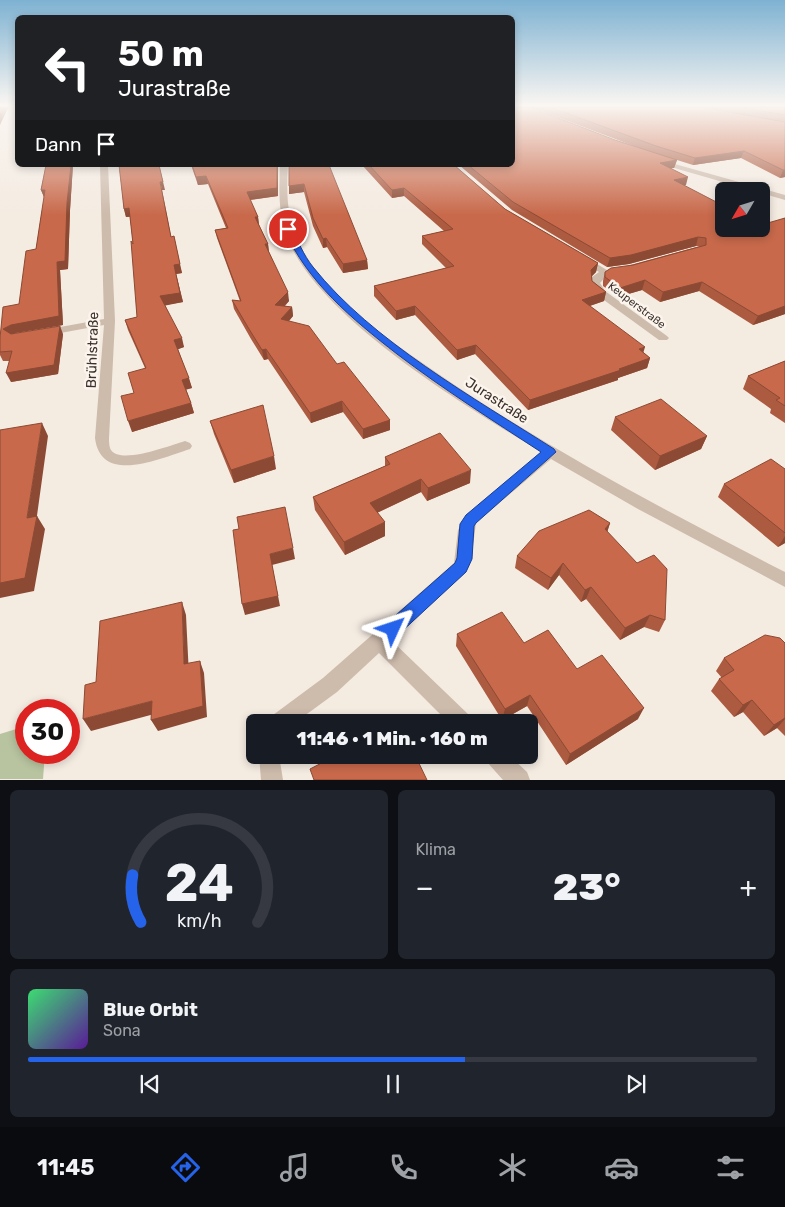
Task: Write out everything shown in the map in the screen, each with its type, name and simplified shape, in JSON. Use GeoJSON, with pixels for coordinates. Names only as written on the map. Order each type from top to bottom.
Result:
{"type":"FeatureCollection","features":[{"type":"Feature","properties":{"kind":"street"},"geometry":{"type":"LineString","coordinates":[[650,157],[785,198]]}},
{"type":"Feature","properties":{"kind":"street","name":"Brühlstraße"},"geometry":{"type":"LineString","coordinates":[[104,167],[110,321],[102,438],[104,448],[108,456],[116,460],[140,459],[185,446]]}},
{"type":"Feature","properties":{"kind":"street","name":"Jurastraße"},"geometry":{"type":"LineString","coordinates":[[284,167],[283,209],[292,238],[309,268],[341,304],[377,335],[436,378],[550,452],[660,515],[785,580]]}},
{"type":"Feature","properties":{"kind":"street"},"geometry":{"type":"LineString","coordinates":[[774,195],[785,188]]}},
{"type":"Feature","properties":{"kind":"street","name":"Keuperstraße"},"geometry":{"type":"LineString","coordinates":[[573,252],[609,272],[596,278],[596,288],[663,338]]}},
{"type":"Feature","properties":{"kind":"street"},"geometry":{"type":"LineString","coordinates":[[34,334],[110,321]]}},
{"type":"Feature","properties":{"kind":"street"},"geometry":{"type":"LineString","coordinates":[[291,714],[330,685],[460,567],[465,559],[467,524],[550,452]]}},
{"type":"Feature","properties":{"kind":"street"},"geometry":{"type":"LineString","coordinates":[[380,641],[454,714]]}},
{"type":"Feature","properties":{"kind":"street"},"geometry":{"type":"LineString","coordinates":[[270,764],[272,780]]}},
{"type":"Feature","properties":{"kind":"street"},"geometry":{"type":"LineString","coordinates":[[503,764],[519,780]]}},
{"type":"Feature","properties":{"kind":"green space"},"geometry":{"type":"Polygon","coordinates":[[[15,729],[15,764],[44,764],[43,779],[0,779],[0,734],[15,729]]]}},
{"type":"Feature","properties":{"kind":"building"},"geometry":{"type":"Polygon","coordinates":[[[515,142],[622,142],[677,160],[660,163],[688,177],[674,180],[715,201],[715,238],[770,238],[770,222],[785,218],[785,306],[758,316],[702,282],[663,292],[645,280],[620,288],[605,277],[605,272],[611,268],[633,265],[706,245],[706,238],[698,237],[631,255],[610,258],[513,202],[470,167],[515,167],[515,142]]]}},
{"type":"Feature","properties":{"kind":"building"},"geometry":{"type":"Polygon","coordinates":[[[646,142],[785,142],[785,170],[744,151],[695,158],[646,142]]]}},
{"type":"Feature","properties":{"kind":"building"},"geometry":{"type":"Polygon","coordinates":[[[46,167],[71,167],[67,203],[65,261],[57,262],[59,316],[11,325],[3,329],[11,334],[60,326],[54,365],[6,373],[12,351],[0,352],[3,307],[19,304],[26,251],[36,249],[45,190],[41,190],[46,167]]]}},
{"type":"Feature","properties":{"kind":"building"},"geometry":{"type":"Polygon","coordinates":[[[119,167],[159,167],[163,182],[160,182],[171,237],[174,236],[180,264],[174,265],[180,293],[160,296],[182,338],[174,340],[189,378],[182,380],[191,403],[128,421],[121,396],[134,393],[128,373],[146,368],[125,320],[137,317],[129,208],[124,209],[119,167]]]}},
{"type":"Feature","properties":{"kind":"building"},"geometry":{"type":"Polygon","coordinates":[[[193,167],[277,167],[277,188],[247,192],[258,217],[255,217],[268,244],[265,244],[288,292],[275,305],[292,307],[281,319],[309,326],[337,364],[344,362],[390,420],[363,429],[342,401],[310,413],[266,349],[262,350],[232,300],[241,301],[215,230],[228,228],[206,176],[196,177],[193,167]]]}},
{"type":"Feature","properties":{"kind":"building"},"geometry":{"type":"Polygon","coordinates":[[[289,167],[330,167],[367,260],[343,264],[326,238],[323,239],[313,218],[304,184],[289,186],[289,167]]]}},
{"type":"Feature","properties":{"kind":"building"},"geometry":{"type":"Polygon","coordinates":[[[371,167],[456,167],[505,209],[598,263],[591,270],[592,281],[606,292],[582,300],[645,347],[639,349],[650,358],[619,369],[621,370],[530,400],[476,345],[457,350],[415,306],[396,311],[374,286],[454,266],[422,236],[453,229],[404,188],[392,190],[371,167]]]}},
{"type":"Feature","properties":{"kind":"building"},"geometry":{"type":"Polygon","coordinates":[[[785,361],[785,406],[776,400],[780,398],[748,376],[785,361]]]}},
{"type":"Feature","properties":{"kind":"building"},"geometry":{"type":"Polygon","coordinates":[[[661,399],[707,436],[660,456],[615,417],[661,399]]]}},
{"type":"Feature","properties":{"kind":"building"},"geometry":{"type":"Polygon","coordinates":[[[263,405],[274,456],[231,470],[210,421],[263,405]]]}},
{"type":"Feature","properties":{"kind":"building"},"geometry":{"type":"Polygon","coordinates":[[[42,423],[27,518],[37,516],[25,578],[0,583],[0,430],[42,423]]]}},
{"type":"Feature","properties":{"kind":"building"},"geometry":{"type":"Polygon","coordinates":[[[440,433],[471,470],[428,488],[421,479],[370,503],[385,522],[344,542],[313,497],[390,464],[385,457],[440,433]]]}},
{"type":"Feature","properties":{"kind":"building"},"geometry":{"type":"Polygon","coordinates":[[[771,459],[785,469],[785,533],[724,484],[771,459]]]}},
{"type":"Feature","properties":{"kind":"building"},"geometry":{"type":"Polygon","coordinates":[[[285,507],[293,548],[270,554],[278,596],[242,604],[233,530],[239,529],[237,517],[285,507]]]}},
{"type":"Feature","properties":{"kind":"building"},"geometry":{"type":"Polygon","coordinates":[[[589,510],[610,523],[605,529],[637,563],[654,555],[667,569],[665,620],[650,615],[625,628],[591,587],[585,590],[563,563],[551,578],[517,556],[539,531],[589,510]]]}},
{"type":"Feature","properties":{"kind":"building"},"geometry":{"type":"Polygon","coordinates":[[[182,602],[184,664],[200,661],[203,706],[151,720],[152,701],[83,719],[85,685],[96,682],[100,621],[182,602]]]}},
{"type":"Feature","properties":{"kind":"building"},"geometry":{"type":"Polygon","coordinates":[[[502,612],[524,643],[548,630],[577,669],[602,655],[644,708],[570,754],[530,695],[505,709],[457,634],[502,612]]]}},
{"type":"Feature","properties":{"kind":"building"},"geometry":{"type":"Polygon","coordinates":[[[765,635],[780,638],[785,643],[785,718],[774,725],[752,700],[743,705],[719,679],[734,670],[724,658],[765,635]]]}},
{"type":"Feature","properties":{"kind":"building"},"geometry":{"type":"Polygon","coordinates":[[[320,764],[419,764],[427,780],[314,780],[310,769],[320,764]]]}},
{"type":"Feature","properties":{"kind":"route"},"geometry":{"type":"LineString","coordinates":[[288,229],[296,248],[309,268],[356,318],[464,398],[550,452],[471,519],[467,524],[465,559],[460,567],[393,629]]}}]}
